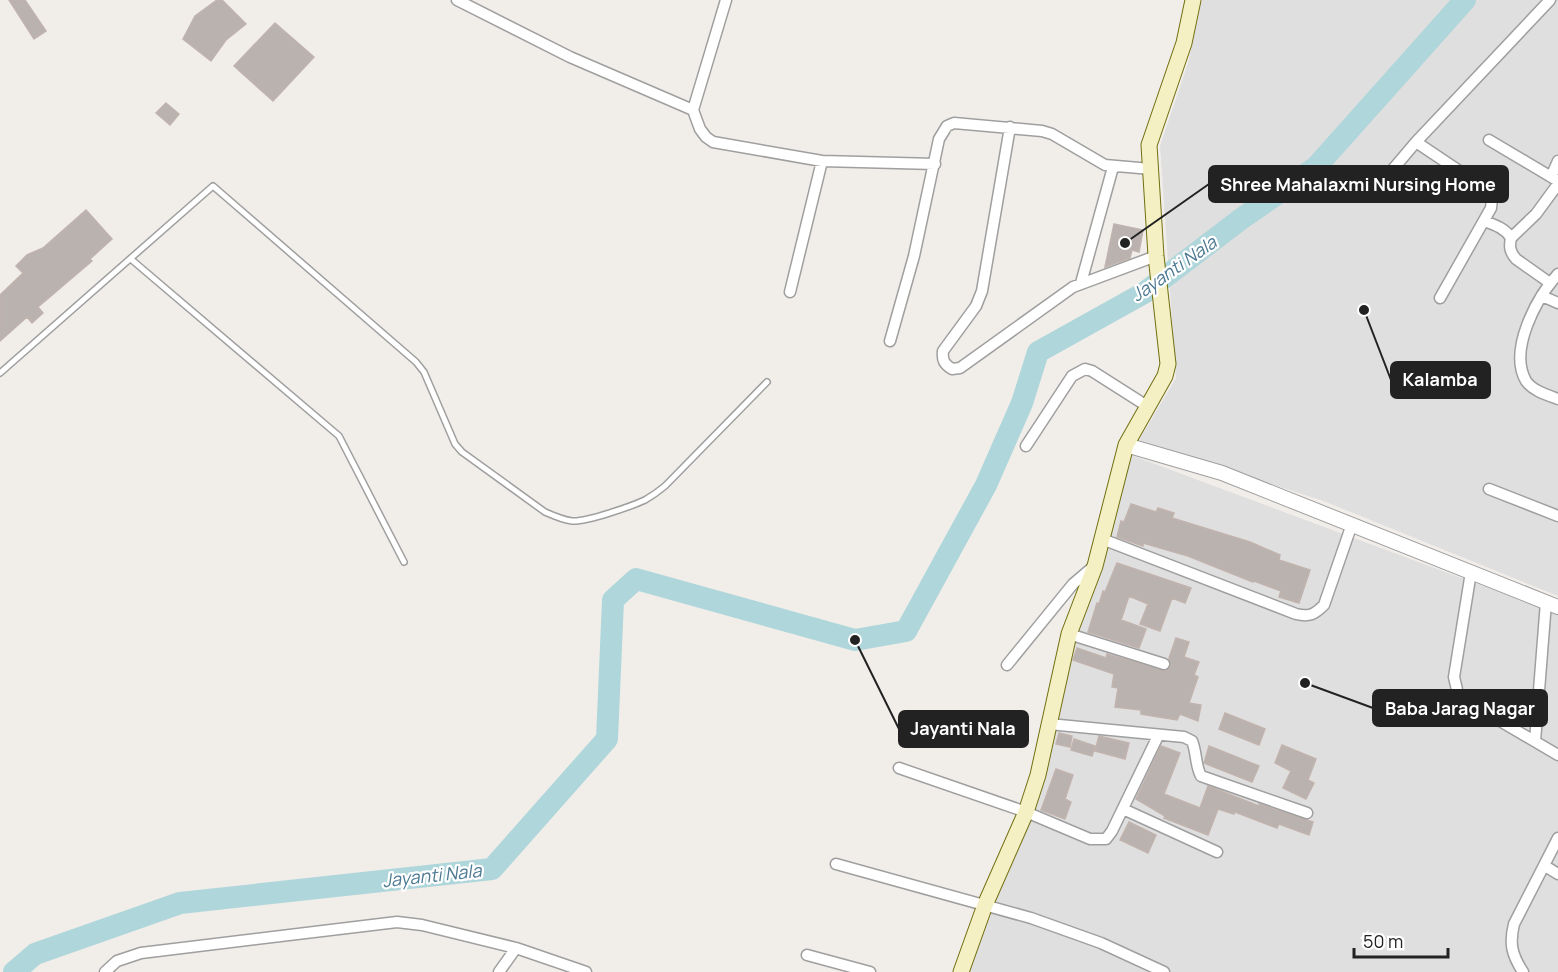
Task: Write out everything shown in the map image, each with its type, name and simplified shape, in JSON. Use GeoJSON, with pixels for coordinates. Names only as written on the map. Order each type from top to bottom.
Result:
{"type":"FeatureCollection","features":[{"type":"Feature","properties":{"kind":"main road"},"geometry":{"type":"LineString","coordinates":[[961,972],[985,905],[1026,813],[1038,775],[1069,634],[1095,566],[1126,445],[1165,376],[1168,364],[1156,256],[1149,145],[1184,43],[1193,0]]}},
{"type":"Feature","properties":{"kind":"street"},"geometry":{"type":"LineString","coordinates":[[457,0],[570,57],[693,110]]}},
{"type":"Feature","properties":{"kind":"street"},"geometry":{"type":"LineString","coordinates":[[726,0],[693,110],[700,129],[713,142],[822,161],[935,164]]}},
{"type":"Feature","properties":{"kind":"street"},"geometry":{"type":"LineString","coordinates":[[1371,195],[1416,142],[1550,0]]}},
{"type":"Feature","properties":{"kind":"street"},"geometry":{"type":"LineString","coordinates":[[890,341],[914,256],[939,139],[947,126],[954,123],[1042,131],[1052,134],[1096,161],[1113,167],[1151,169]]}},
{"type":"Feature","properties":{"kind":"street"},"geometry":{"type":"LineString","coordinates":[[1010,127],[982,291],[976,306],[943,351],[942,357],[945,364],[952,369],[960,368],[1081,283],[1156,256]]}},
{"type":"Feature","properties":{"kind":"street"},"geometry":{"type":"LineString","coordinates":[[1489,140],[1556,181]]}},
{"type":"Feature","properties":{"kind":"street"},"geometry":{"type":"LineString","coordinates":[[1416,142],[1484,187],[1489,193],[1492,204],[1440,298]]}},
{"type":"Feature","properties":{"kind":"street"},"geometry":{"type":"LineString","coordinates":[[790,292],[822,161]]}},
{"type":"Feature","properties":{"kind":"street"},"geometry":{"type":"LineString","coordinates":[[1550,283],[1516,259],[1509,247],[1511,238],[1536,214],[1556,181],[1558,161]]}},
{"type":"Feature","properties":{"kind":"street"},"geometry":{"type":"LineString","coordinates":[[1081,283],[1113,167]]}},
{"type":"Feature","properties":{"kind":"street"},"geometry":{"type":"LineString","coordinates":[[1484,221],[1503,229],[1511,238]]}},
{"type":"Feature","properties":{"kind":"street"},"geometry":{"type":"LineString","coordinates":[[1558,274],[1550,283],[1531,317],[1523,338],[1520,359],[1527,382],[1536,390],[1558,399]]}},
{"type":"Feature","properties":{"kind":"street"},"geometry":{"type":"LineString","coordinates":[[1542,296],[1558,303]]}},
{"type":"Feature","properties":{"kind":"street"},"geometry":{"type":"LineString","coordinates":[[1026,446],[1072,376],[1085,369],[1092,371],[1147,406]]}},
{"type":"Feature","properties":{"kind":"street"},"geometry":{"type":"LineString","coordinates":[[1126,445],[1222,473],[1552,604],[1536,741]]}},
{"type":"Feature","properties":{"kind":"street"},"geometry":{"type":"LineString","coordinates":[[1489,489],[1558,516]]}},
{"type":"Feature","properties":{"kind":"street"},"geometry":{"type":"LineString","coordinates":[[1102,539],[1308,617],[1324,605],[1352,524]]}},
{"type":"Feature","properties":{"kind":"street"},"geometry":{"type":"LineString","coordinates":[[1007,665],[1073,584],[1095,566]]}},
{"type":"Feature","properties":{"kind":"street"},"geometry":{"type":"LineString","coordinates":[[1472,572],[1454,677],[1458,694],[1466,701],[1558,754]]}},
{"type":"Feature","properties":{"kind":"street"},"geometry":{"type":"LineString","coordinates":[[1069,634],[1164,664]]}},
{"type":"Feature","properties":{"kind":"street"},"geometry":{"type":"LineString","coordinates":[[1049,724],[1184,738],[1192,741],[1196,750],[1197,769],[1201,776],[1307,813]]}},
{"type":"Feature","properties":{"kind":"street"},"geometry":{"type":"LineString","coordinates":[[899,768],[1099,841],[1106,839],[1158,736]]}},
{"type":"Feature","properties":{"kind":"street"},"geometry":{"type":"LineString","coordinates":[[1122,809],[1216,852]]}},
{"type":"Feature","properties":{"kind":"street"},"geometry":{"type":"LineString","coordinates":[[1523,972],[1510,940],[1514,924],[1558,838]]}},
{"type":"Feature","properties":{"kind":"street"},"geometry":{"type":"LineString","coordinates":[[836,864],[985,905],[1101,942],[1164,972]]}},
{"type":"Feature","properties":{"kind":"street"},"geometry":{"type":"LineString","coordinates":[[1545,866],[1558,874]]}},
{"type":"Feature","properties":{"kind":"street"},"geometry":{"type":"LineString","coordinates":[[105,972],[117,961],[141,953],[397,922],[422,925],[516,948],[586,972]]}},
{"type":"Feature","properties":{"kind":"street"},"geometry":{"type":"LineString","coordinates":[[499,972],[516,948]]}},
{"type":"Feature","properties":{"kind":"street"},"geometry":{"type":"LineString","coordinates":[[807,955],[870,972]]}},
{"type":"Feature","properties":{"kind":"lane"},"geometry":{"type":"LineString","coordinates":[[0,373],[132,260],[213,186],[416,362],[424,372],[455,444],[462,452],[545,512],[558,518],[573,521],[586,520],[655,494],[766,382]]}},
{"type":"Feature","properties":{"kind":"lane"},"geometry":{"type":"LineString","coordinates":[[132,260],[339,436],[404,562]]}},
{"type":"Feature","properties":{"kind":"shaded area"},"geometry":{"type":"Polygon","coordinates":[[[1202,0],[1558,0],[1558,596],[1326,502],[1139,440],[1176,378],[1160,146],[1188,63],[1202,0]]]}},
{"type":"Feature","properties":{"kind":"shaded area"},"geometry":{"type":"Polygon","coordinates":[[[1128,454],[1558,614],[1558,972],[969,972],[1033,783],[1061,635],[1079,602],[1128,454]]]}},
{"type":"Feature","properties":{"kind":"building"},"geometry":{"type":"Polygon","coordinates":[[[9,0],[25,0],[46,31],[34,39],[9,0]]]}},
{"type":"Feature","properties":{"kind":"building"},"geometry":{"type":"Polygon","coordinates":[[[217,0],[222,0],[246,24],[226,40],[211,61],[183,39],[195,16],[217,0]]]}},
{"type":"Feature","properties":{"kind":"building"},"geometry":{"type":"Polygon","coordinates":[[[275,23],[314,57],[273,101],[234,66],[275,23]]]}},
{"type":"Feature","properties":{"kind":"building"},"geometry":{"type":"Polygon","coordinates":[[[166,103],[179,114],[170,125],[156,113],[166,103]]]}},
{"type":"Feature","properties":{"kind":"building"},"geometry":{"type":"Polygon","coordinates":[[[86,210],[112,239],[90,259],[92,261],[38,307],[43,313],[32,323],[27,317],[0,341],[0,295],[23,273],[16,266],[27,255],[43,248],[86,210]]]}},
{"type":"Feature","properties":{"kind":"building"},"geometry":{"type":"Polygon","coordinates":[[[1114,224],[1143,230],[1139,252],[1132,250],[1130,258],[1105,267],[1114,224]]]}},
{"type":"Feature","properties":{"kind":"building"},"geometry":{"type":"Polygon","coordinates":[[[1131,504],[1156,512],[1158,508],[1174,513],[1172,518],[1250,542],[1280,555],[1279,560],[1310,570],[1299,603],[1279,597],[1281,591],[1188,556],[1143,543],[1143,546],[1117,537],[1121,521],[1124,522],[1131,504]]]}},
{"type":"Feature","properties":{"kind":"building"},"geometry":{"type":"Polygon","coordinates":[[[1117,563],[1191,588],[1185,603],[1172,598],[1160,631],[1140,624],[1148,604],[1129,596],[1121,620],[1146,629],[1139,648],[1088,632],[1097,603],[1099,604],[1103,591],[1105,592],[1117,563]]]}},
{"type":"Feature","properties":{"kind":"building"},"geometry":{"type":"Polygon","coordinates":[[[1176,638],[1189,642],[1184,657],[1199,662],[1194,675],[1198,677],[1189,703],[1201,705],[1198,721],[1180,714],[1177,720],[1141,714],[1141,710],[1115,707],[1118,688],[1112,687],[1114,674],[1073,660],[1077,648],[1106,658],[1107,654],[1165,671],[1171,666],[1169,658],[1176,638]]]}},
{"type":"Feature","properties":{"kind":"building"},"geometry":{"type":"Polygon","coordinates":[[[1225,713],[1265,729],[1259,745],[1219,729],[1225,713]]]}},
{"type":"Feature","properties":{"kind":"building"},"geometry":{"type":"Polygon","coordinates":[[[1059,733],[1072,736],[1070,747],[1056,744],[1059,733]]]}},
{"type":"Feature","properties":{"kind":"building"},"geometry":{"type":"Polygon","coordinates":[[[1099,736],[1129,743],[1125,759],[1095,751],[1099,736]]]}},
{"type":"Feature","properties":{"kind":"building"},"geometry":{"type":"Polygon","coordinates":[[[1074,739],[1095,746],[1092,756],[1071,750],[1074,739]]]}},
{"type":"Feature","properties":{"kind":"building"},"geometry":{"type":"Polygon","coordinates":[[[1282,745],[1316,759],[1308,780],[1314,783],[1306,799],[1283,788],[1291,771],[1275,763],[1282,745]]]}},
{"type":"Feature","properties":{"kind":"building"},"geometry":{"type":"Polygon","coordinates":[[[1161,746],[1180,753],[1164,794],[1200,808],[1208,786],[1259,806],[1259,804],[1313,822],[1309,835],[1279,824],[1277,828],[1235,812],[1234,814],[1218,809],[1208,835],[1164,818],[1165,816],[1136,799],[1161,746]]]}},
{"type":"Feature","properties":{"kind":"building"},"geometry":{"type":"Polygon","coordinates":[[[1209,746],[1259,766],[1252,782],[1204,763],[1209,746]]]}},
{"type":"Feature","properties":{"kind":"building"},"geometry":{"type":"Polygon","coordinates":[[[1056,769],[1073,775],[1065,799],[1071,802],[1065,819],[1041,810],[1056,769]]]}},
{"type":"Feature","properties":{"kind":"building"},"geometry":{"type":"Polygon","coordinates":[[[1129,822],[1156,835],[1148,853],[1120,840],[1129,822]]]}},
{"type":"Feature","properties":{"kind":"waterway","name":"Jayanti Nala"},"geometry":{"type":"LineString","coordinates":[[14,972],[35,954],[180,903],[492,869],[607,739],[613,600],[636,579],[855,640],[906,631],[986,485],[1022,403],[1038,352],[1144,293],[1241,219],[1316,167],[1465,0]]}},
{"type":"Feature","properties":{"kind":"place","name":"Shree Mahalaxmi Nursing Home"},"geometry":{"type":"Point","coordinates":[1125,243]}},
{"type":"Feature","properties":{"kind":"place","name":"Kalamba"},"geometry":{"type":"Point","coordinates":[1364,310]}},
{"type":"Feature","properties":{"kind":"place","name":"Jayanti Nala"},"geometry":{"type":"Point","coordinates":[855,640]}},
{"type":"Feature","properties":{"kind":"place","name":"Baba Jarag Nagar"},"geometry":{"type":"Point","coordinates":[1305,683]}}]}
